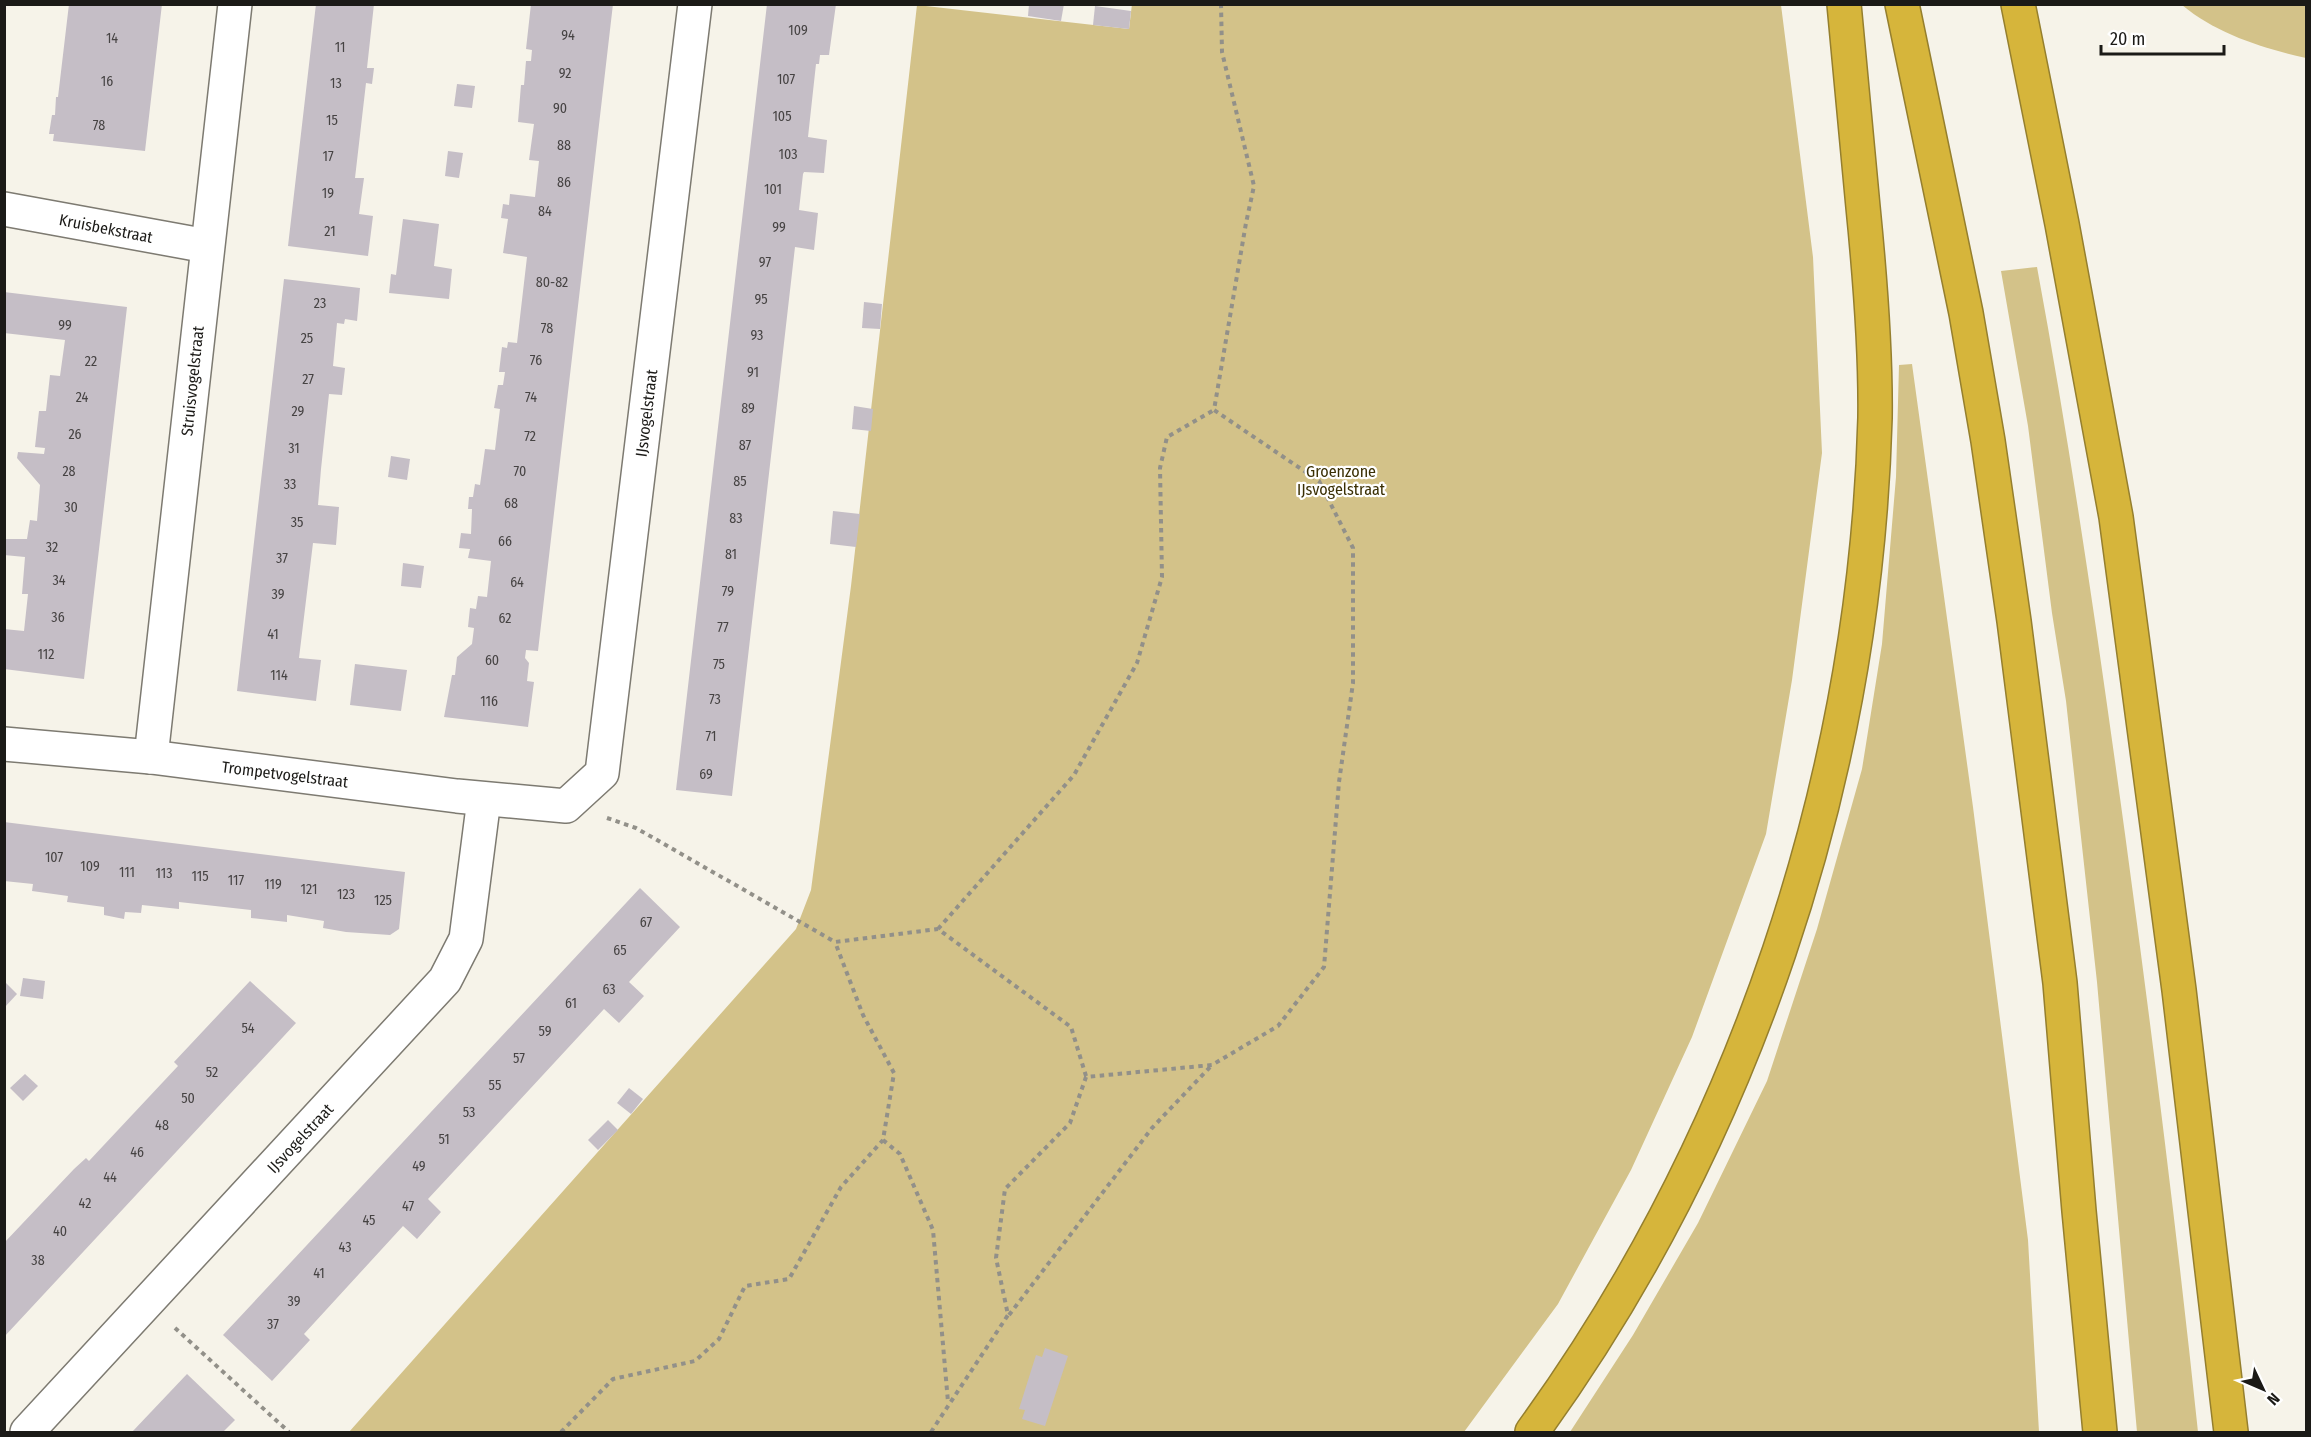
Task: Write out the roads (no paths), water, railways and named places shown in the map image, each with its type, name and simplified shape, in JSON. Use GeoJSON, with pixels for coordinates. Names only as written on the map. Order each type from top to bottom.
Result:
{"type":"FeatureCollection","features":[{"type":"Feature","properties":{"kind":"highway"},"geometry":{"type":"LineString","coordinates":[[1532,1432],[1563,1389],[1629,1282],[1678,1193],[1730,1082],[1773,970],[1798,895],[1844,704],[1860,599],[1870,503],[1875,416],[1870,283],[1844,4]]}},
{"type":"Feature","properties":{"kind":"highway"},"geometry":{"type":"LineString","coordinates":[[1902,4],[1968,325],[1988,441],[2014,621],[2060,983],[2100,1432]]}},
{"type":"Feature","properties":{"kind":"highway"},"geometry":{"type":"LineString","coordinates":[[2018,4],[2062,224],[2116,517],[2178,979],[2231,1432]]}},
{"type":"Feature","properties":{"kind":"street","name":"Struisvogelstraat"},"geometry":{"type":"LineString","coordinates":[[150,757],[235,4]]}},
{"type":"Feature","properties":{"kind":"street","name":"IJsvogelstraat"},"geometry":{"type":"LineString","coordinates":[[566,806],[602,773],[695,4]]}},
{"type":"Feature","properties":{"kind":"street","name":"Kruisbekstraat"},"geometry":{"type":"LineString","coordinates":[[4,209],[207,246]]}},
{"type":"Feature","properties":{"kind":"street","name":"Trompetvogelstraat"},"geometry":{"type":"LineString","coordinates":[[4,744],[150,757],[484,799],[566,806]]}},
{"type":"Feature","properties":{"kind":"street","name":"IJsvogelstraat"},"geometry":{"type":"LineString","coordinates":[[27,1432],[445,980],[466,939],[484,799]]}},
{"type":"Feature","properties":{"kind":"park label","name":"Groenzone IJsvogelstraat"},"geometry":{"type":"Point","coordinates":[1341,480]}}]}
